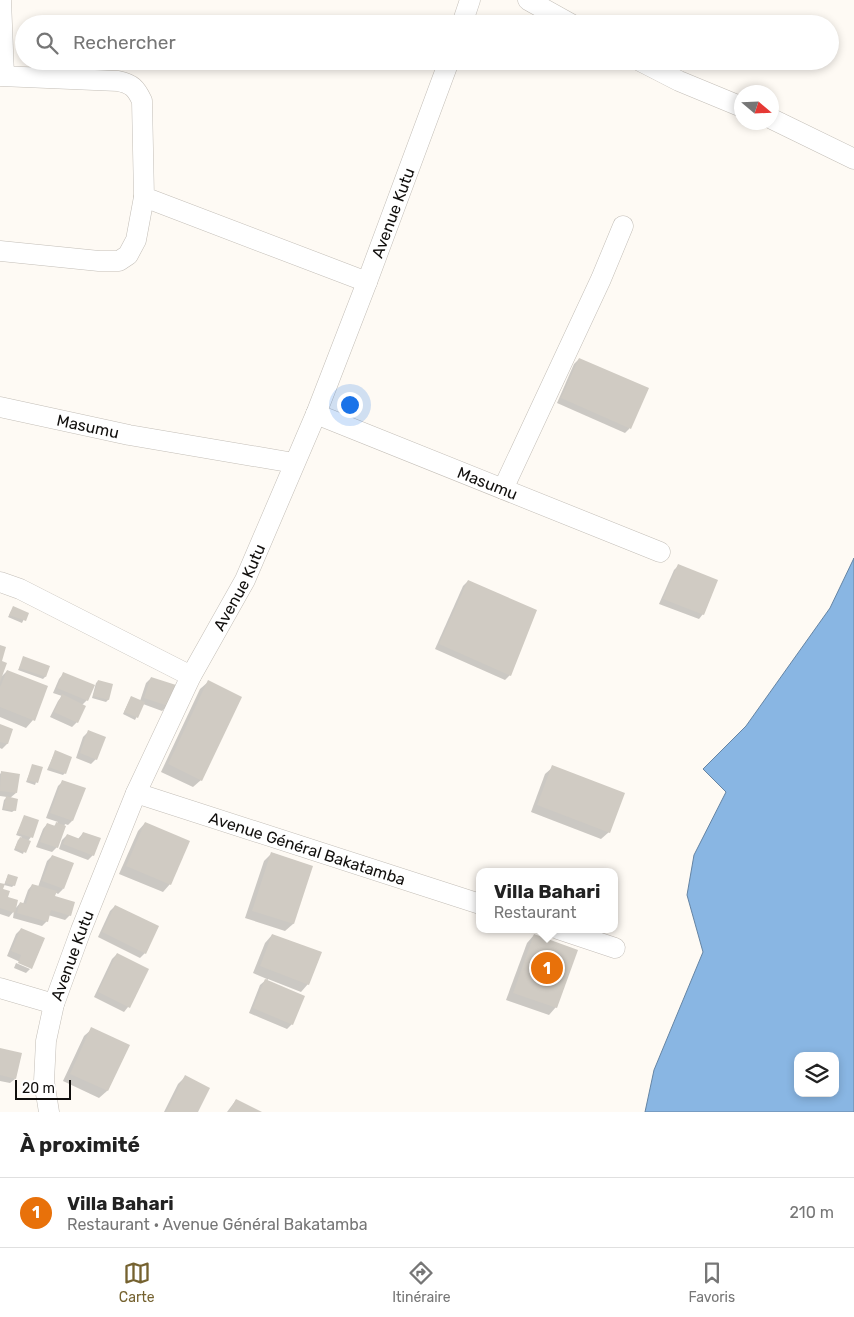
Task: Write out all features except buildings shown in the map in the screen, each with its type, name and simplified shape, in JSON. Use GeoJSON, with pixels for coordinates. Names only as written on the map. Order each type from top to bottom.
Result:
{"type":"FeatureCollection","features":[{"type":"Feature","properties":{"kind":"street"},"geometry":{"type":"LineString","coordinates":[[0,251],[99,261],[119,261],[128,255],[136,240],[144,197],[143,109],[142,101],[136,89],[129,83],[118,81],[2,76],[1,0]]}},
{"type":"Feature","properties":{"kind":"street"},"geometry":{"type":"LineString","coordinates":[[465,15],[470,0]]}},
{"type":"Feature","properties":{"kind":"street"},"geometry":{"type":"LineString","coordinates":[[528,0],[555,15]]}},
{"type":"Feature","properties":{"kind":"street","name":"Avenue Kutu"},"geometry":{"type":"LineString","coordinates":[[48,1112],[44,1078],[46,1040],[54,1004],[81,930],[136,793],[191,676],[245,580],[316,414],[446,70]]}},
{"type":"Feature","properties":{"kind":"street"},"geometry":{"type":"LineString","coordinates":[[658,70],[734,104]]}},
{"type":"Feature","properties":{"kind":"street"},"geometry":{"type":"LineString","coordinates":[[779,122],[854,159]]}},
{"type":"Feature","properties":{"kind":"street"},"geometry":{"type":"LineString","coordinates":[[144,197],[367,282]]}},
{"type":"Feature","properties":{"kind":"street"},"geometry":{"type":"LineString","coordinates":[[503,489],[601,279],[623,226]]}},
{"type":"Feature","properties":{"kind":"street","name":"Masumu"},"geometry":{"type":"LineString","coordinates":[[0,407],[129,435],[294,463]]}},
{"type":"Feature","properties":{"kind":"street","name":"Masumu"},"geometry":{"type":"LineString","coordinates":[[316,414],[660,552]]}},
{"type":"Feature","properties":{"kind":"street"},"geometry":{"type":"LineString","coordinates":[[0,582],[20,589],[191,676]]}},
{"type":"Feature","properties":{"kind":"street","name":"Avenue Général Bakatamba"},"geometry":{"type":"LineString","coordinates":[[136,793],[476,903]]}},
{"type":"Feature","properties":{"kind":"street"},"geometry":{"type":"LineString","coordinates":[[570,933],[615,948]]}},
{"type":"Feature","properties":{"kind":"street"},"geometry":{"type":"LineString","coordinates":[[0,988],[54,1004]]}},
{"type":"Feature","properties":{"kind":"water"},"geometry":{"type":"Polygon","coordinates":[[[854,558],[854,1112],[645,1112],[654,1070],[703,952],[687,895],[694,855],[726,792],[703,769],[746,726],[830,608],[854,558]]]}},
{"type":"Feature","properties":{"kind":"place","name":"Villa Bahari"},"geometry":{"type":"Point","coordinates":[547,968]}}]}
